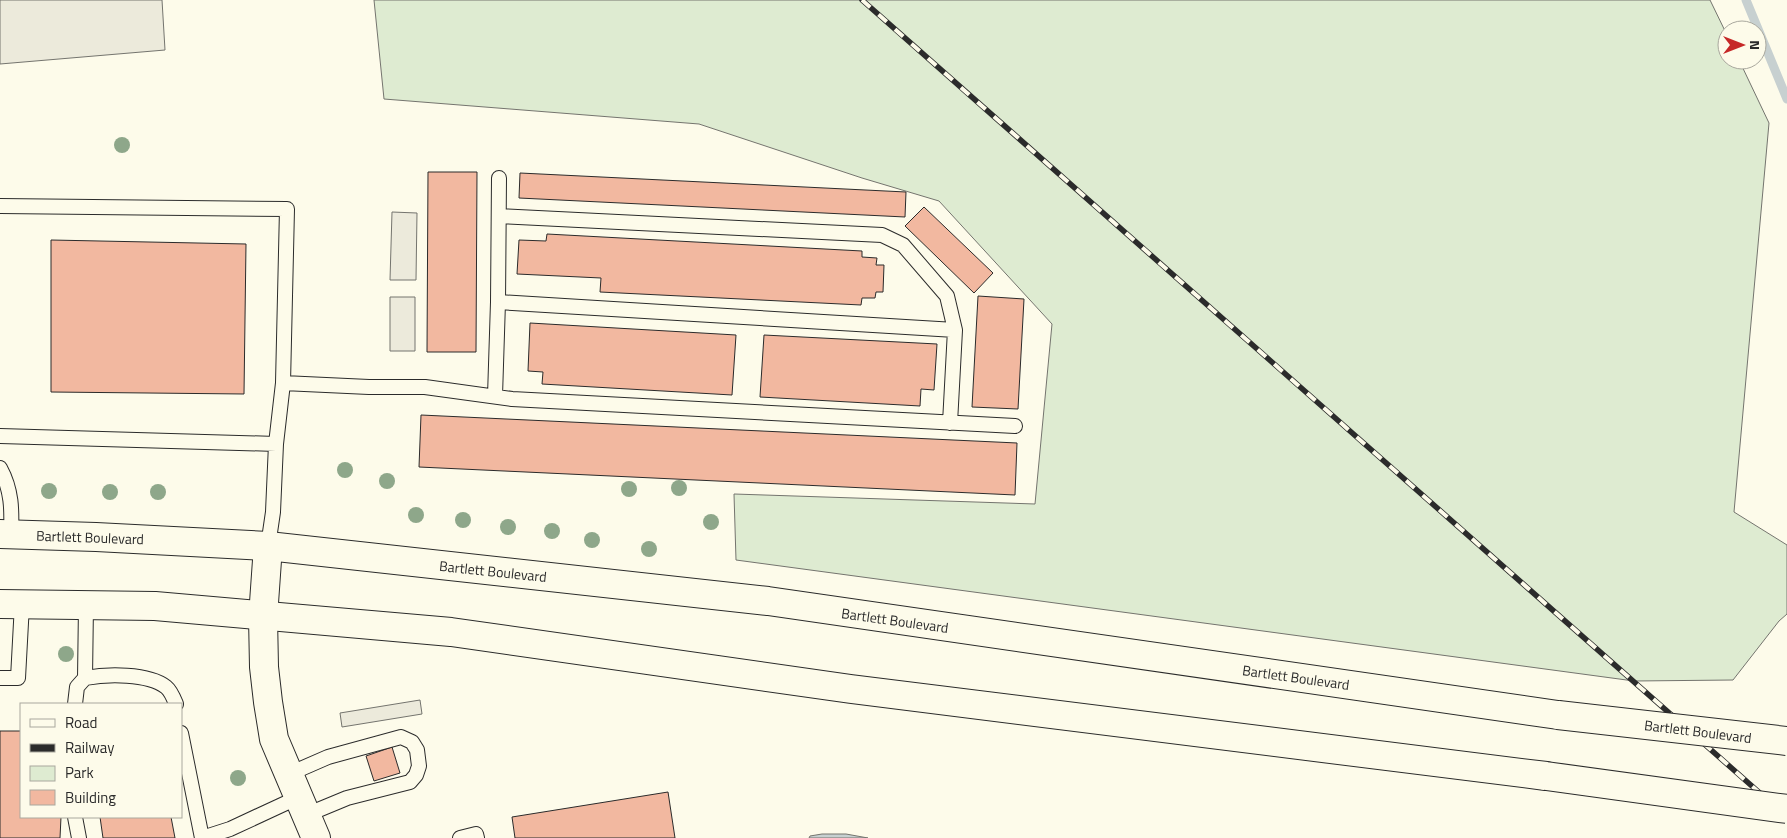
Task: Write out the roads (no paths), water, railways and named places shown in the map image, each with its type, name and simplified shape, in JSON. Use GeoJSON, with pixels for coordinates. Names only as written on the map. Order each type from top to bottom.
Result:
{"type":"FeatureCollection","features":[{"type":"Feature","properties":{"kind":"main road","name":"Bartlett Boulevard"},"geometry":{"type":"LineString","coordinates":[[6,534],[268,546],[768,602],[1558,715],[1787,741]]}},
{"type":"Feature","properties":{"kind":"main road"},"geometry":{"type":"LineString","coordinates":[[268,546],[263,617],[264,667],[268,702],[274,740],[303,806]]}},
{"type":"Feature","properties":{"kind":"main road"},"geometry":{"type":"LineString","coordinates":[[11,604],[155,606],[263,617],[451,632],[851,689],[1546,776],[1787,809]]}},
{"type":"Feature","properties":{"kind":"lane"},"geometry":{"type":"LineString","coordinates":[[495,396],[499,178]]}},
{"type":"Feature","properties":{"kind":"lane"},"geometry":{"type":"LineString","coordinates":[[0,206],[287,209],[283,383],[276,444],[273,512],[268,546]]}},
{"type":"Feature","properties":{"kind":"lane"},"geometry":{"type":"LineString","coordinates":[[499,216],[882,235],[903,245],[947,296],[955,330],[950,423]]}},
{"type":"Feature","properties":{"kind":"lane"},"geometry":{"type":"LineString","coordinates":[[498,302],[955,330]]}},
{"type":"Feature","properties":{"kind":"lane"},"geometry":{"type":"LineString","coordinates":[[283,383],[369,387],[425,387],[522,400],[1015,426]]}},
{"type":"Feature","properties":{"kind":"lane"},"geometry":{"type":"LineString","coordinates":[[0,436],[276,444]]}},
{"type":"Feature","properties":{"kind":"lane"},"geometry":{"type":"LineString","coordinates":[[0,468],[10,490],[12,506],[6,534]]}},
{"type":"Feature","properties":{"kind":"lane"},"geometry":{"type":"LineString","coordinates":[[0,678],[18,678],[11,604]]}},
{"type":"Feature","properties":{"kind":"lane"},"geometry":{"type":"LineString","coordinates":[[85,678],[86,605]]}},
{"type":"Feature","properties":{"kind":"lane"},"geometry":{"type":"LineString","coordinates":[[75,703],[77,687],[85,678],[96,676],[136,677],[154,681],[168,688],[176,703]]}},
{"type":"Feature","properties":{"kind":"lane"},"geometry":{"type":"LineString","coordinates":[[182,739],[202,838],[303,806],[347,798],[410,782],[416,775],[419,766],[417,750],[412,742],[401,737],[328,757],[303,806]]}},
{"type":"Feature","properties":{"kind":"lane"},"geometry":{"type":"LineString","coordinates":[[75,818],[79,838]]}},
{"type":"Feature","properties":{"kind":"lane"},"geometry":{"type":"LineString","coordinates":[[460,838],[476,834],[477,838]]}},
{"type":"Feature","properties":{"kind":"waterway"},"geometry":{"type":"LineString","coordinates":[[1746,0],[1787,99]]}},
{"type":"Feature","properties":{"kind":"railway"},"geometry":{"type":"LineString","coordinates":[[862,0],[1787,817]]}}]}
